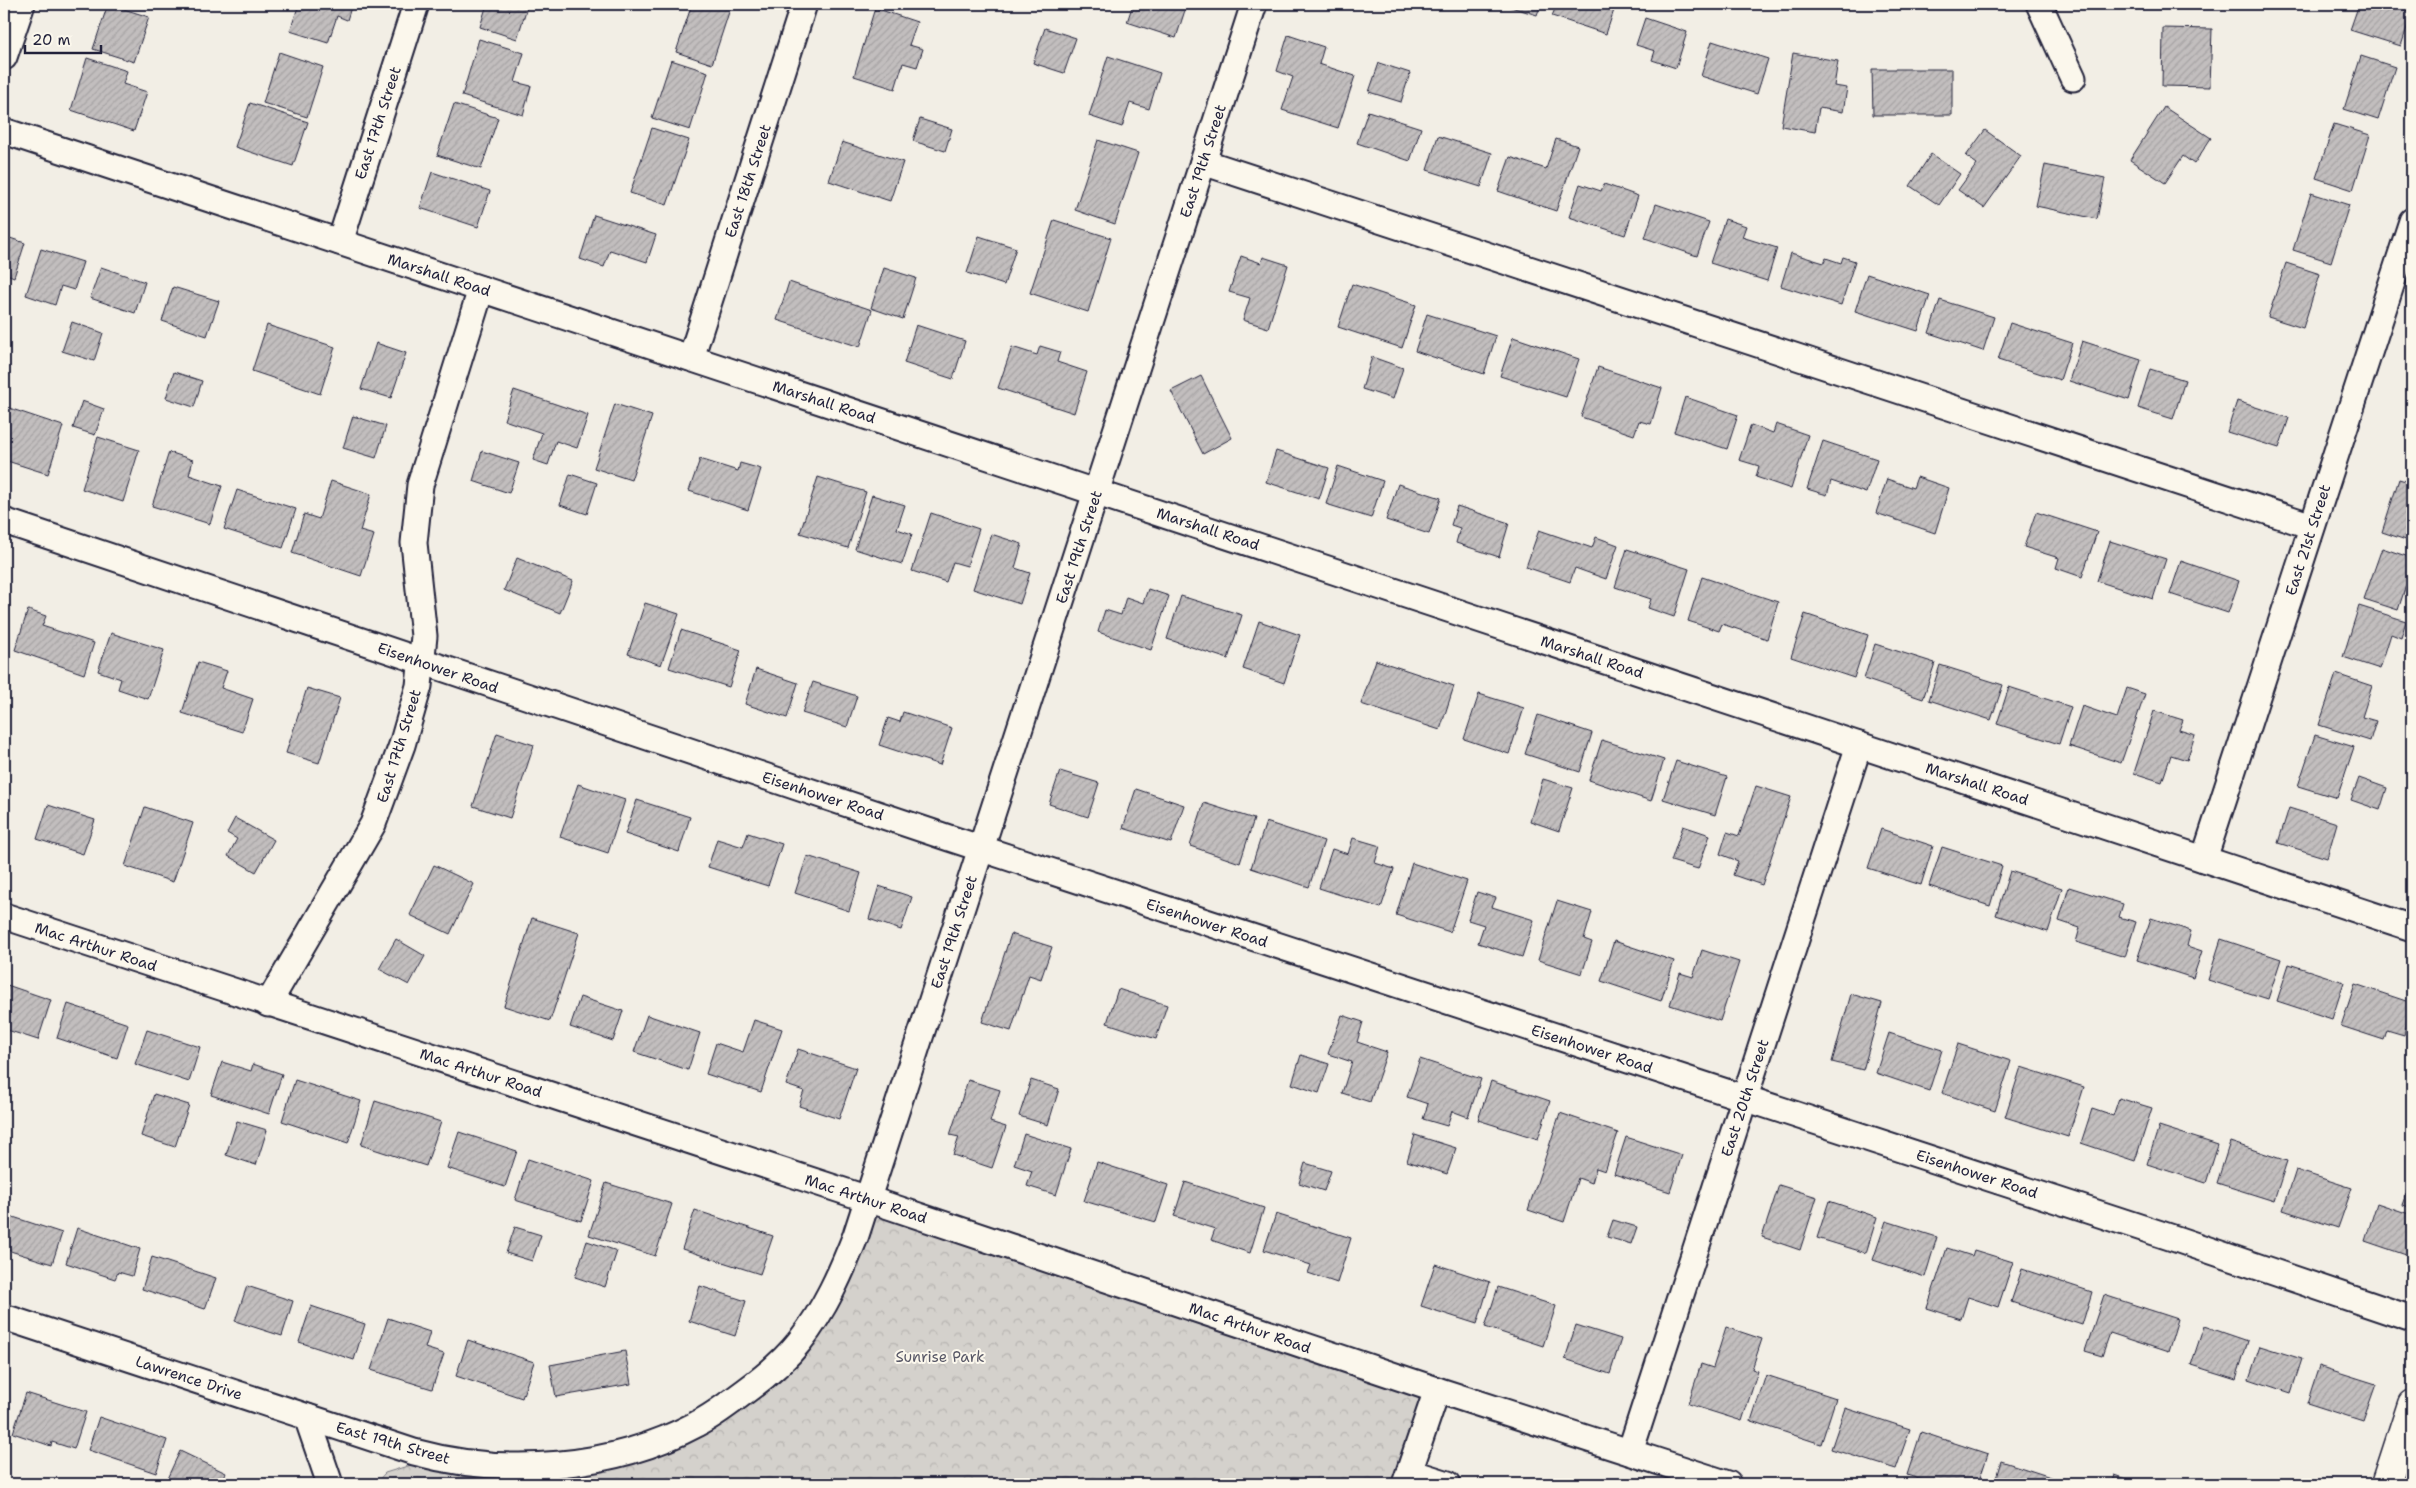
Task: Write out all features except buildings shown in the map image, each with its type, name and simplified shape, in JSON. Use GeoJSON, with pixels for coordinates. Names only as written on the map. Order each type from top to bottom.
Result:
{"type":"FeatureCollection","features":[{"type":"Feature","properties":{"kind":"street"},"geometry":{"type":"LineString","coordinates":[[4,57],[22,4]]}},
{"type":"Feature","properties":{"kind":"street","name":"East 17th Street"},"geometry":{"type":"LineString","coordinates":[[340,242],[416,4]]}},
{"type":"Feature","properties":{"kind":"street","name":"East 18th Street"},"geometry":{"type":"LineString","coordinates":[[692,358],[804,4]]}},
{"type":"Feature","properties":{"kind":"street","name":"East 19th Street"},"geometry":{"type":"LineString","coordinates":[[307,1417],[414,1452],[445,1459],[484,1464],[539,1465],[593,1460],[646,1446],[697,1424],[732,1402],[770,1373],[799,1342],[820,1313],[841,1275],[868,1199],[1254,4]]}},
{"type":"Feature","properties":{"kind":"street"},"geometry":{"type":"LineString","coordinates":[[2039,4],[2073,78]]}},
{"type":"Feature","properties":{"kind":"street","name":"Marshall Road"},"geometry":{"type":"LineString","coordinates":[[4,131],[2412,928]]}},
{"type":"Feature","properties":{"kind":"street"},"geometry":{"type":"LineString","coordinates":[[1203,162],[2312,526]]}},
{"type":"Feature","properties":{"kind":"street","name":"East 21st Street"},"geometry":{"type":"LineString","coordinates":[[2204,859],[2412,221]]}},
{"type":"Feature","properties":{"kind":"street","name":"East 17th Street"},"geometry":{"type":"LineString","coordinates":[[268,1004],[373,824],[402,745],[418,686],[424,636],[414,543],[420,486],[481,289]]}},
{"type":"Feature","properties":{"kind":"street","name":"Eisenhower Road"},"geometry":{"type":"LineString","coordinates":[[4,521],[981,848],[2179,1240],[2412,1319]]}},
{"type":"Feature","properties":{"kind":"street","name":"East 20th Street"},"geometry":{"type":"LineString","coordinates":[[1630,1452],[1859,745]]}},
{"type":"Feature","properties":{"kind":"street","name":"Mac Arthur Road"},"geometry":{"type":"LineString","coordinates":[[4,916],[868,1199],[1437,1390],[1728,1484]]}},
{"type":"Feature","properties":{"kind":"street","name":"Lawrence Drive"},"geometry":{"type":"LineString","coordinates":[[4,1317],[307,1417]]}},
{"type":"Feature","properties":{"kind":"street"},"geometry":{"type":"LineString","coordinates":[[1437,1390],[1407,1478],[1448,1484]]}},
{"type":"Feature","properties":{"kind":"street"},"geometry":{"type":"LineString","coordinates":[[2386,1484],[2412,1404]]}},
{"type":"Feature","properties":{"kind":"street"},"geometry":{"type":"LineString","coordinates":[[307,1417],[330,1484]]}},
{"type":"Feature","properties":{"kind":"green space","name":"Sunrise Park"},"geometry":{"type":"Polygon","coordinates":[[[868,1199],[1437,1390],[1405,1484],[375,1484],[385,1473],[414,1464],[646,1445],[799,1343],[868,1199]]]}}]}
